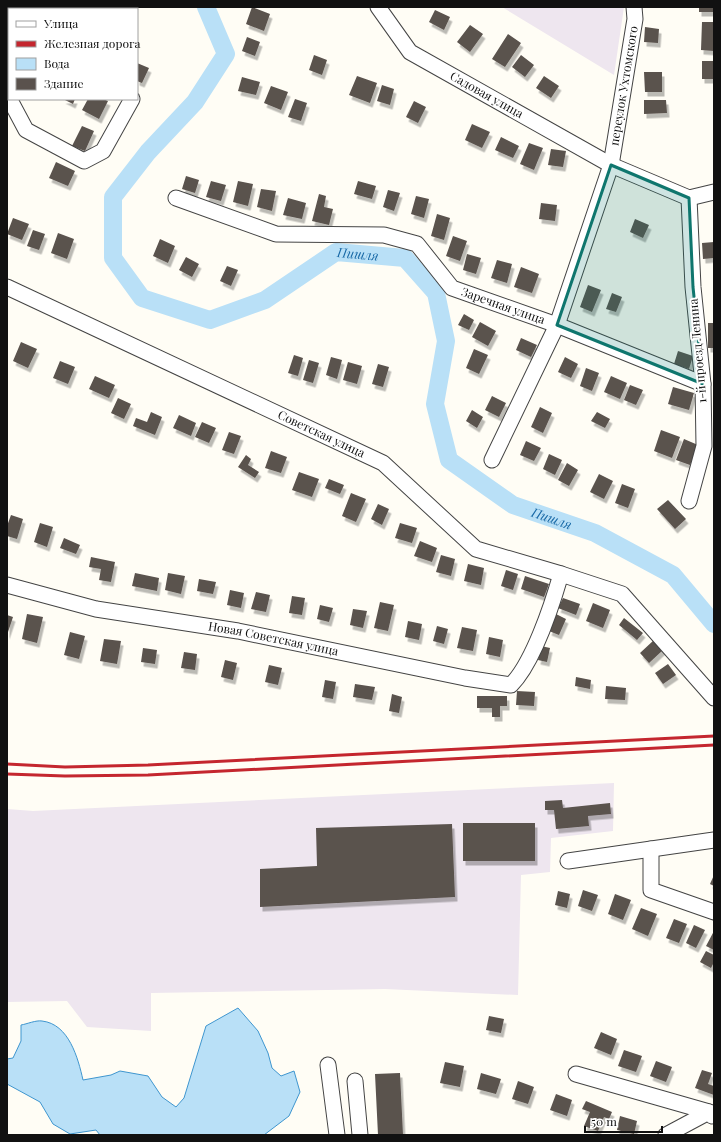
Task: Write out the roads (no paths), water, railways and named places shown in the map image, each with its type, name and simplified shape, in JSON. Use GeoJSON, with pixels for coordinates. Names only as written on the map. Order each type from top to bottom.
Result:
{"type":"FeatureCollection","features":[{"type":"Feature","properties":{"kind":"street","name":"Садовая улица"},"geometry":{"type":"LineString","coordinates":[[378,7],[410,52],[611,165],[689,198]]}},
{"type":"Feature","properties":{"kind":"street","name":"переулок Ухтомского"},"geometry":{"type":"LineString","coordinates":[[492,460],[557,325],[611,165],[635,20],[634,7]]}},
{"type":"Feature","properties":{"kind":"street"},"geometry":{"type":"LineString","coordinates":[[10,100],[26,130],[84,161],[103,151],[131,100]]}},
{"type":"Feature","properties":{"kind":"street"},"geometry":{"type":"LineString","coordinates":[[689,198],[714,192]]}},
{"type":"Feature","properties":{"kind":"street","name":"Заречная улица"},"geometry":{"type":"LineString","coordinates":[[176,198],[276,234],[384,235],[417,244],[452,288],[557,325],[703,384]]}},
{"type":"Feature","properties":{"kind":"street","name":"1-й проезд Ленина"},"geometry":{"type":"LineString","coordinates":[[688,501],[704,446],[703,384],[693,287],[689,198]]}},
{"type":"Feature","properties":{"kind":"street","name":"Советская улица"},"geometry":{"type":"LineString","coordinates":[[7,288],[383,463],[476,549],[622,594],[714,698]]}},
{"type":"Feature","properties":{"kind":"street","name":"Новая Советская улица"},"geometry":{"type":"LineString","coordinates":[[7,585],[96,609],[238,631],[458,676],[511,685],[520,676],[528,661],[555,596],[561,574]]}},
{"type":"Feature","properties":{"kind":"street"},"geometry":{"type":"LineString","coordinates":[[568,861],[714,840]]}},
{"type":"Feature","properties":{"kind":"street"},"geometry":{"type":"LineString","coordinates":[[651,849],[651,890],[714,912]]}},
{"type":"Feature","properties":{"kind":"street"},"geometry":{"type":"LineString","coordinates":[[328,1065],[337,1135]]}},
{"type":"Feature","properties":{"kind":"street"},"geometry":{"type":"LineString","coordinates":[[576,1074],[712,1116]]}},
{"type":"Feature","properties":{"kind":"street"},"geometry":{"type":"LineString","coordinates":[[355,1081],[360,1135]]}},
{"type":"Feature","properties":{"kind":"street"},"geometry":{"type":"LineString","coordinates":[[666,1135],[712,1116]]}},
{"type":"Feature","properties":{"kind":"water"},"geometry":{"type":"Polygon","coordinates":[[[238,1008],[258,1031],[268,1053],[272,1068],[281,1076],[294,1071],[300,1092],[289,1116],[264,1135],[100,1135],[96,1130],[70,1134],[53,1124],[40,1102],[7,1084],[7,1059],[13,1058],[21,1041],[21,1025],[42,1021],[51,1023],[66,1035],[75,1052],[83,1080],[111,1075],[120,1071],[148,1076],[162,1097],[176,1107],[184,1098],[206,1026],[238,1008]]]}},
{"type":"Feature","properties":{"kind":"waterway","name":"Пишля"},"geometry":{"type":"LineString","coordinates":[[206,7],[226,54],[195,102],[148,152],[113,197],[113,258],[142,298],[210,320],[265,300],[336,252],[405,258],[436,293],[446,341],[435,404],[449,460],[513,505],[595,533],[673,575],[714,624]]}},
{"type":"Feature","properties":{"kind":"railway"},"geometry":{"type":"LineString","coordinates":[[7,764],[65,767],[148,765],[714,736]]}},
{"type":"Feature","properties":{"kind":"railway"},"geometry":{"type":"LineString","coordinates":[[7,774],[65,776],[148,775],[714,745]]}}]}
